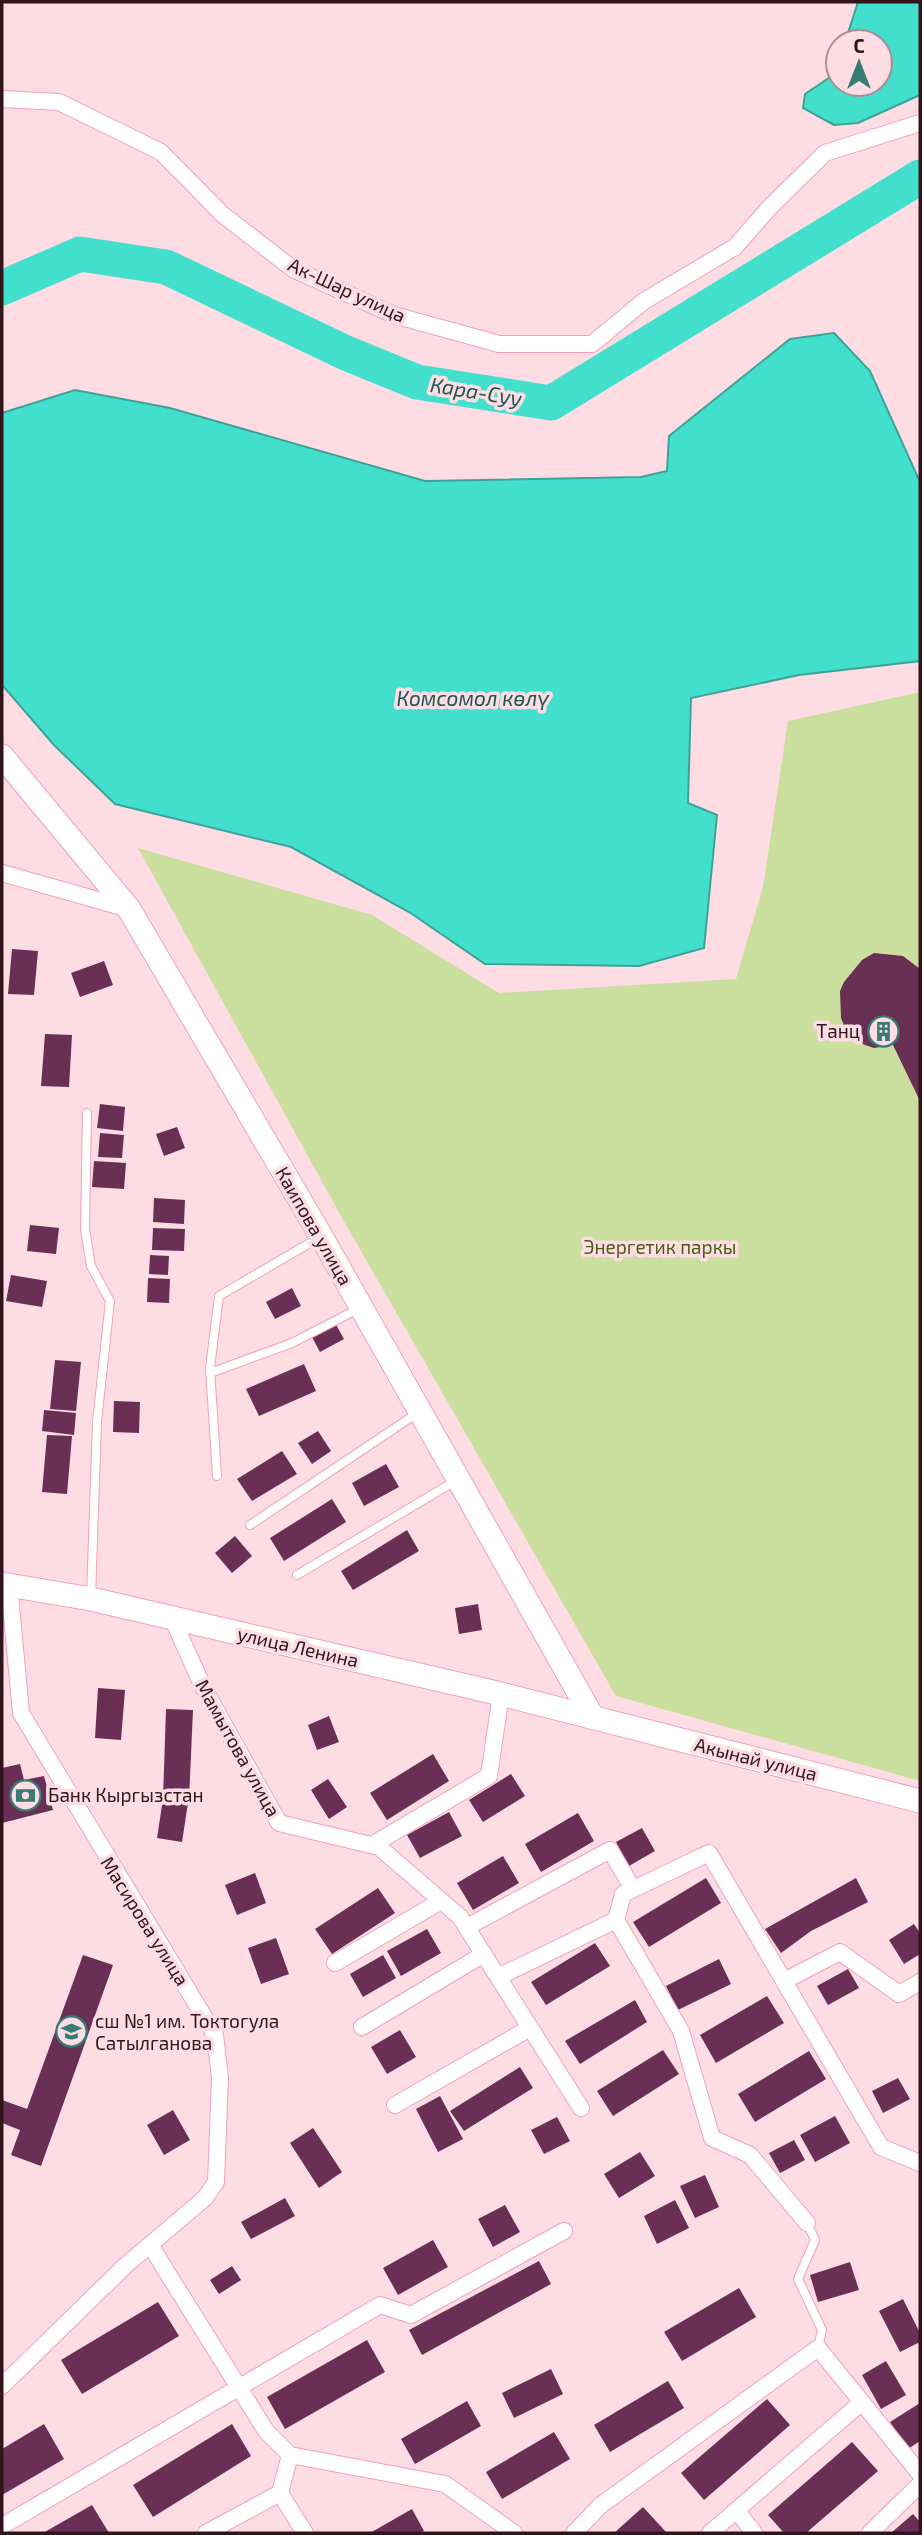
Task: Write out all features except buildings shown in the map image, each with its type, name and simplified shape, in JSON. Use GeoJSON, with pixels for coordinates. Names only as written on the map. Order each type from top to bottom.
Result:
{"type":"FeatureCollection","features":[{"type":"Feature","properties":{"kind":"main road","name":"Каипова улица"},"geometry":{"type":"LineString","coordinates":[[2,756],[129,909],[321,1236],[593,1718]]}},
{"type":"Feature","properties":{"kind":"main road","name":"улица Ленина"},"geometry":{"type":"LineString","coordinates":[[5,1584],[91,1599],[501,1694],[593,1718]]}},
{"type":"Feature","properties":{"kind":"main road","name":"Акынай улица"},"geometry":{"type":"LineString","coordinates":[[593,1718],[920,1801]]}},
{"type":"Feature","properties":{"kind":"street","name":"Ак-Шар улица"},"geometry":{"type":"LineString","coordinates":[[2,99],[59,102],[161,152],[222,214],[293,269],[394,315],[499,344],[592,344],[644,302],[735,247],[769,208],[825,153],[920,123]]}},
{"type":"Feature","properties":{"kind":"street"},"geometry":{"type":"LineString","coordinates":[[2,873],[129,909]]}},
{"type":"Feature","properties":{"kind":"street","name":"Масирова улица"},"geometry":{"type":"LineString","coordinates":[[2,2386],[150,2245],[205,2198],[216,2182],[220,2078],[215,2035],[21,1713],[5,1584]]}},
{"type":"Feature","properties":{"kind":"street","name":"Мамытова улица"},"geometry":{"type":"LineString","coordinates":[[172,1618],[203,1687],[279,1824],[379,1847],[441,1901],[467,1927],[581,2108]]}},
{"type":"Feature","properties":{"kind":"street"},"geometry":{"type":"LineString","coordinates":[[372,1845],[489,1776],[501,1694]]}},
{"type":"Feature","properties":{"kind":"street"},"geometry":{"type":"LineString","coordinates":[[467,1927],[610,1850],[633,1889]]}},
{"type":"Feature","properties":{"kind":"street"},"geometry":{"type":"LineString","coordinates":[[807,2223],[750,2155],[712,2138],[681,2031],[616,1920],[623,1894],[709,1853],[881,2147],[920,2163]]}},
{"type":"Feature","properties":{"kind":"street"},"geometry":{"type":"LineString","coordinates":[[335,1964],[441,1901]]}},
{"type":"Feature","properties":{"kind":"street"},"geometry":{"type":"LineString","coordinates":[[498,1977],[616,1920]]}},
{"type":"Feature","properties":{"kind":"street"},"geometry":{"type":"LineString","coordinates":[[784,1981],[840,1952],[899,1994],[920,1982]]}},
{"type":"Feature","properties":{"kind":"street"},"geometry":{"type":"LineString","coordinates":[[362,2027],[484,1954]]}},
{"type":"Feature","properties":{"kind":"street"},"geometry":{"type":"LineString","coordinates":[[395,2105],[530,2028]]}},
{"type":"Feature","properties":{"kind":"street"},"geometry":{"type":"LineString","coordinates":[[2,2526],[380,2305],[411,2315],[565,2231]]}},
{"type":"Feature","properties":{"kind":"street"},"geometry":{"type":"LineString","coordinates":[[150,2245],[266,2431],[290,2455],[445,2484],[514,2533]]}},
{"type":"Feature","properties":{"kind":"street"},"geometry":{"type":"LineString","coordinates":[[574,2533],[601,2505],[818,2348],[919,2474],[870,2533]]}},
{"type":"Feature","properties":{"kind":"street"},"geometry":{"type":"LineString","coordinates":[[710,2533],[862,2402]]}},
{"type":"Feature","properties":{"kind":"street"},"geometry":{"type":"LineString","coordinates":[[290,2455],[280,2493],[305,2533]]}},
{"type":"Feature","properties":{"kind":"street"},"geometry":{"type":"LineString","coordinates":[[206,2533],[280,2493]]}},
{"type":"Feature","properties":{"kind":"street"},"geometry":{"type":"LineString","coordinates":[[737,2511],[754,2533]]}},
{"type":"Feature","properties":{"kind":"lane"},"geometry":{"type":"LineString","coordinates":[[87,1113],[85,1229],[91,1266],[110,1301],[97,1423],[91,1599]]}},
{"type":"Feature","properties":{"kind":"lane"},"geometry":{"type":"LineString","coordinates":[[217,1476],[210,1373],[219,1296],[321,1236]]}},
{"type":"Feature","properties":{"kind":"lane"},"geometry":{"type":"LineString","coordinates":[[210,1373],[292,1343],[360,1307]]}},
{"type":"Feature","properties":{"kind":"lane"},"geometry":{"type":"LineString","coordinates":[[250,1525],[419,1412]]}},
{"type":"Feature","properties":{"kind":"lane"},"geometry":{"type":"LineString","coordinates":[[297,1575],[457,1479]]}},
{"type":"Feature","properties":{"kind":"lane"},"geometry":{"type":"LineString","coordinates":[[807,2223],[815,2240],[798,2279],[822,2330],[818,2348]]}},
{"type":"Feature","properties":{"kind":"green space","name":"Энергетик паркы"},"geometry":{"type":"Polygon","coordinates":[[[920,692],[920,1781],[616,1696],[341,1216],[138,848],[372,915],[499,993],[736,979],[763,887],[788,721],[920,692]]]}},
{"type":"Feature","properties":{"kind":"water"},"geometry":{"type":"Polygon","coordinates":[[[858,2],[920,2],[920,95],[858,123],[834,125],[803,108],[805,94],[824,81],[824,98],[894,98],[894,28],[850,28],[858,2]]]}},
{"type":"Feature","properties":{"kind":"water","name":"Комсомол көлү"},"geometry":{"type":"Polygon","coordinates":[[[834,333],[870,371],[920,482],[920,661],[799,675],[691,698],[688,803],[717,815],[704,948],[639,966],[485,964],[409,912],[291,847],[115,804],[54,745],[2,685],[2,413],[75,390],[170,408],[425,481],[641,477],[667,471],[669,436],[790,339],[834,333]]]}},
{"type":"Feature","properties":{"kind":"waterway","name":"Кара-Суу"},"geometry":{"type":"LineString","coordinates":[[2,288],[80,254],[166,267],[346,353],[417,382],[551,403],[920,177]]}},
{"type":"Feature","properties":{"kind":"place","name":"Танц"},"geometry":{"type":"Point","coordinates":[883,1031]}},
{"type":"Feature","properties":{"kind":"place","name":"Банк Кыргызстан"},"geometry":{"type":"Point","coordinates":[25,1795]}},
{"type":"Feature","properties":{"kind":"place","name":"сш №1 им. Токтогула Сатылганова"},"geometry":{"type":"Point","coordinates":[72,2032]}}]}
